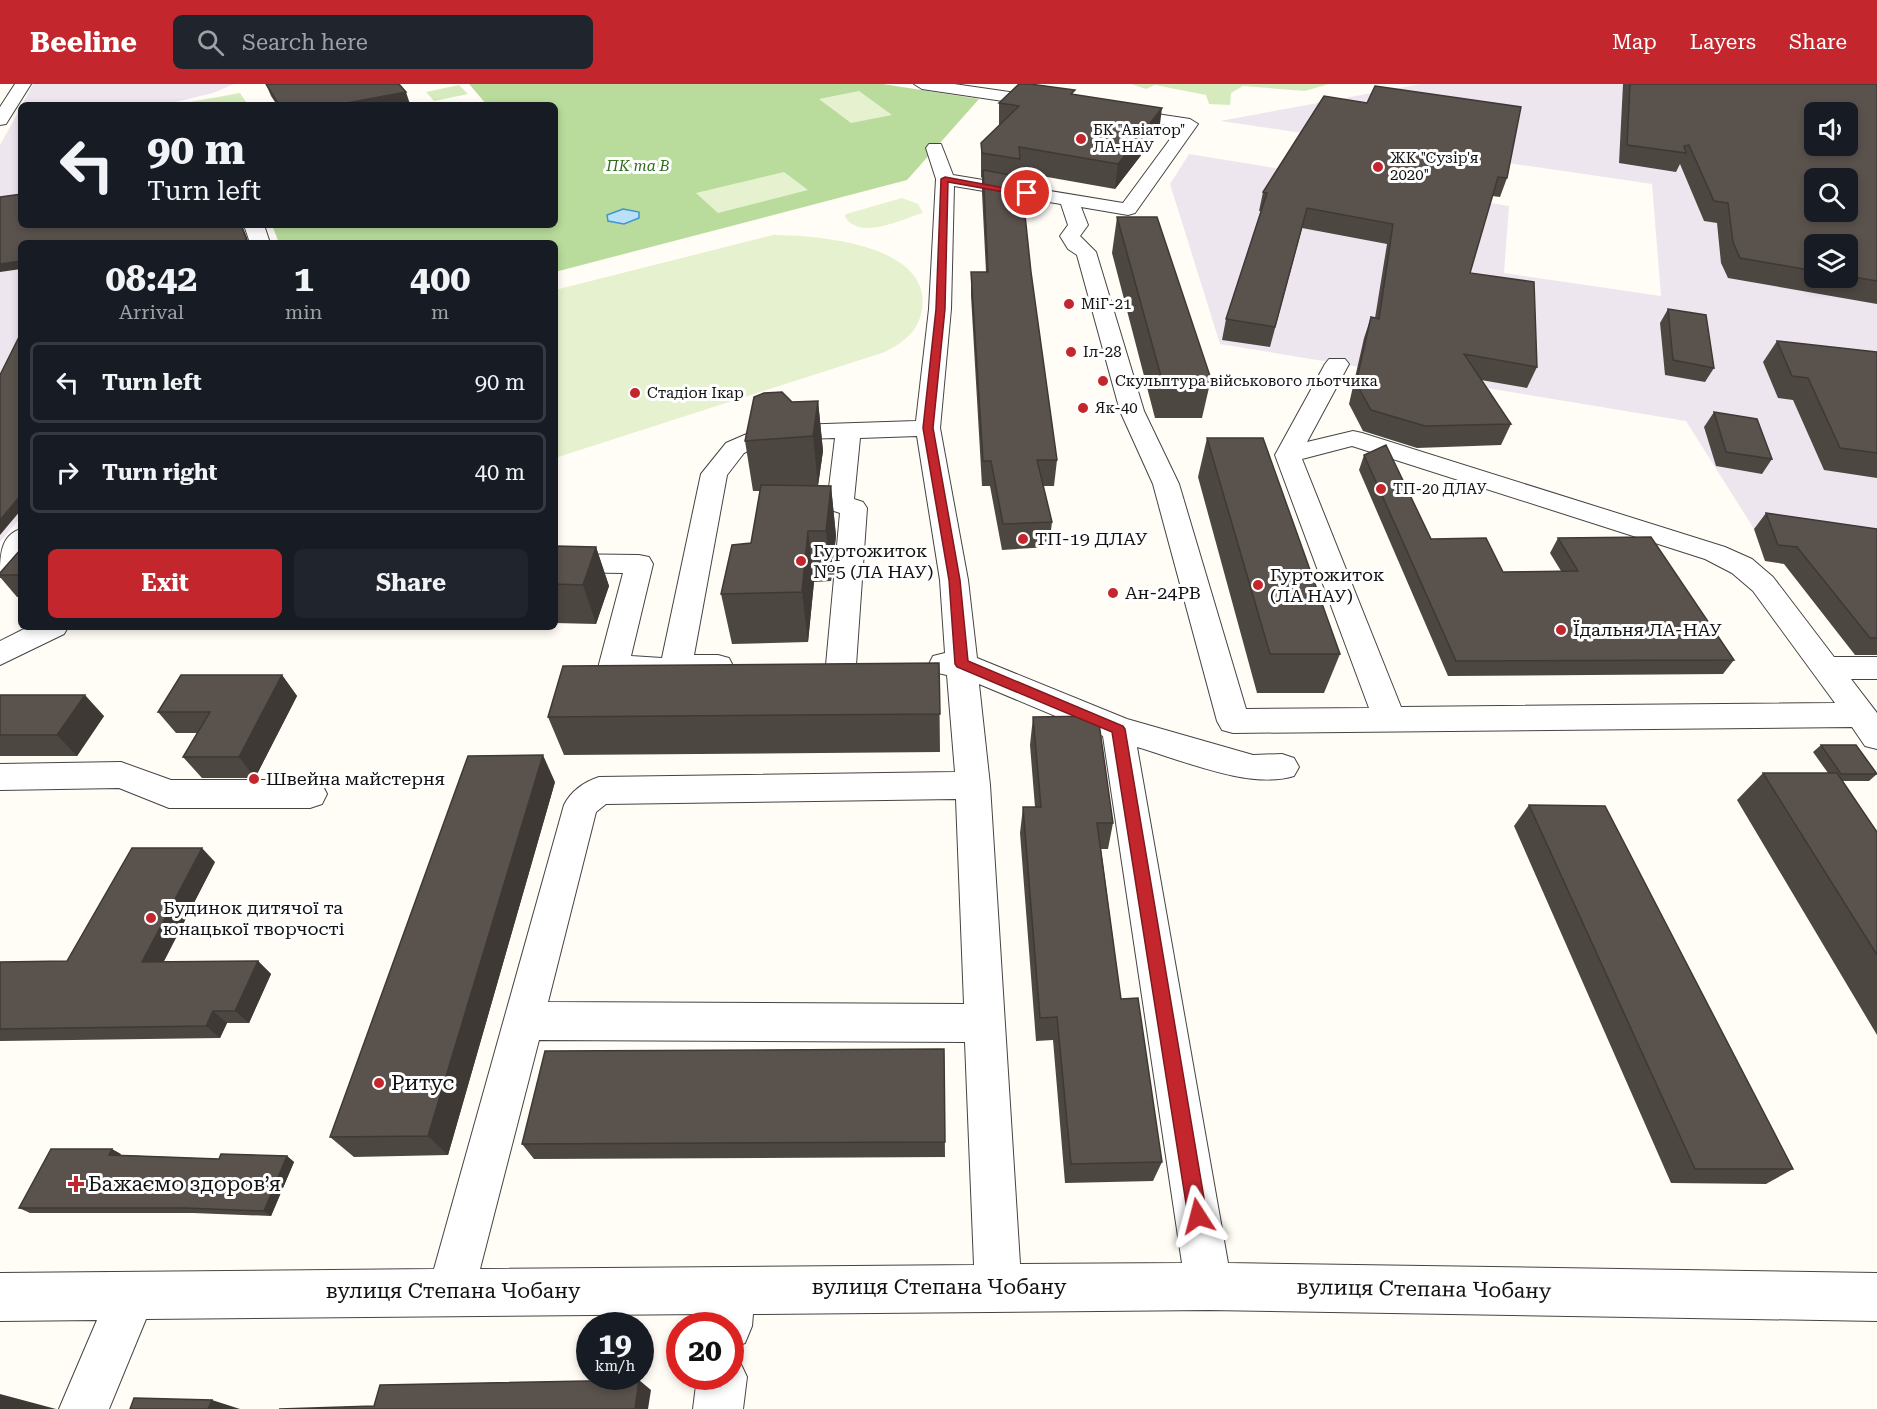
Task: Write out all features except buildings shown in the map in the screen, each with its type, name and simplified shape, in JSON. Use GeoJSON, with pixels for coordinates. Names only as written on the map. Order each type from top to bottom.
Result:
{"type":"FeatureCollection","features":[{"type":"Feature","properties":{"kind":"street"},"geometry":{"type":"LineString","coordinates":[[0,120],[23,84]]}},
{"type":"Feature","properties":{"kind":"street"},"geometry":{"type":"LineString","coordinates":[[922,84],[1073,106]]}},
{"type":"Feature","properties":{"kind":"street"},"geometry":{"type":"LineString","coordinates":[[945,179],[1128,209],[1190,124],[1097,110]]}},
{"type":"Feature","properties":{"kind":"street"},"geometry":{"type":"LineString","coordinates":[[935,148],[945,179],[940,309],[928,428],[954,580],[973,785],[998,1287]]}},
{"type":"Feature","properties":{"kind":"street"},"geometry":{"type":"LineString","coordinates":[[1069,200],[1078,225],[1070,236],[1075,244],[1086,252],[1132,411],[1166,484],[1233,721],[1390,720],[1869,726]]}},
{"type":"Feature","properties":{"kind":"street"},"geometry":{"type":"LineString","coordinates":[[1337,364],[1288,455],[1390,720]]}},
{"type":"Feature","properties":{"kind":"street"},"geometry":{"type":"LineString","coordinates":[[675,667],[714,474],[735,448],[765,433],[928,428]]}},
{"type":"Feature","properties":{"kind":"street"},"geometry":{"type":"LineString","coordinates":[[841,665],[854,508],[840,504],[848,430]]}},
{"type":"Feature","properties":{"kind":"street"},"geometry":{"type":"LineString","coordinates":[[1288,455],[1353,438],[1715,553],[1742,566],[1763,584],[1869,726]]}},
{"type":"Feature","properties":{"kind":"street"},"geometry":{"type":"LineString","coordinates":[[0,568],[18,542]]}},
{"type":"Feature","properties":{"kind":"street"},"geometry":{"type":"LineString","coordinates":[[558,563],[639,564],[613,668],[747,666]]}},
{"type":"Feature","properties":{"kind":"street"},"geometry":{"type":"LineString","coordinates":[[0,654],[47,630]]}},
{"type":"Feature","properties":{"kind":"street"},"geometry":{"type":"LineString","coordinates":[[918,664],[962,664],[1118,729],[1253,768],[1282,767]]}},
{"type":"Feature","properties":{"kind":"street"},"geometry":{"type":"LineString","coordinates":[[1826,668],[1877,668]]}},
{"type":"Feature","properties":{"kind":"street"},"geometry":{"type":"LineString","coordinates":[[1118,729],[1209,1286]]}},
{"type":"Feature","properties":{"kind":"street"},"geometry":{"type":"LineString","coordinates":[[0,777],[121,775],[169,794],[310,794]]}},
{"type":"Feature","properties":{"kind":"street"},"geometry":{"type":"LineString","coordinates":[[451,1292],[581,805],[599,791],[973,785]]}},
{"type":"Feature","properties":{"kind":"street"},"geometry":{"type":"LineString","coordinates":[[524,1021],[984,1023]]}},
{"type":"Feature","properties":{"kind":"street","name":"вулиця Степана Чобану"},"geometry":{"type":"LineString","coordinates":[[0,1297],[451,1292],[730,1307],[998,1287],[1209,1286],[1877,1297]]}},
{"type":"Feature","properties":{"kind":"street"},"geometry":{"type":"LineString","coordinates":[[84,1409],[132,1296]]}},
{"type":"Feature","properties":{"kind":"street"},"geometry":{"type":"LineString","coordinates":[[718,1409],[720,1390]]}},
{"type":"Feature","properties":{"kind":"shaded area"},"geometry":{"type":"Polygon","coordinates":[[[33,84],[234,84],[213,93],[176,102],[24,102],[33,84]]]}},
{"type":"Feature","properties":{"kind":"shaded area"},"geometry":{"type":"Polygon","coordinates":[[[1421,84],[1877,84],[1877,578],[1765,561],[1754,529],[1686,421],[1220,344],[1170,184],[1189,154],[1509,206],[1504,273],[1661,296],[1652,184],[1220,121],[1421,84]]]}},
{"type":"Feature","properties":{"kind":"shaded area"},"geometry":{"type":"Polygon","coordinates":[[[18,112],[18,228],[21,228],[21,240],[18,240],[18,521],[0,542],[0,145],[18,112]]]}},
{"type":"Feature","properties":{"kind":"green space","name":"ПК та В"},"geometry":{"type":"Polygon","coordinates":[[[469,84],[883,84],[979,99],[907,180],[558,271],[558,240],[278,240],[273,228],[558,228],[558,102],[484,102],[469,84]]]}},
{"type":"Feature","properties":{"kind":"green space"},"geometry":{"type":"Polygon","coordinates":[[[1131,84],[1329,84],[1305,91],[1243,86],[1231,93],[1230,105],[1209,104],[1206,95],[1155,85],[1146,89],[1131,84]]]}},
{"type":"Feature","properties":{"kind":"green space"},"geometry":{"type":"Polygon","coordinates":[[[459,85],[468,94],[434,101],[426,92],[459,85]]]}},
{"type":"Feature","properties":{"kind":"green space"},"geometry":{"type":"Polygon","coordinates":[[[859,91],[892,115],[851,123],[819,99],[859,91]]]}},
{"type":"Feature","properties":{"kind":"green space"},"geometry":{"type":"Polygon","coordinates":[[[240,93],[246,102],[190,102],[240,93]]]}},
{"type":"Feature","properties":{"kind":"green space"},"geometry":{"type":"Polygon","coordinates":[[[784,172],[808,190],[718,213],[696,193],[784,172]]]}},
{"type":"Feature","properties":{"kind":"green space"},"geometry":{"type":"Polygon","coordinates":[[[902,198],[918,204],[923,213],[871,228],[852,224],[845,217],[846,214],[902,198]]]}},
{"type":"Feature","properties":{"kind":"green space","name":"Стадіон Ікар"},"geometry":{"type":"Polygon","coordinates":[[[773,235],[816,237],[842,241],[891,257],[909,270],[920,287],[922,309],[914,330],[904,340],[885,352],[558,457],[558,289],[773,235]]]}},
{"type":"Feature","properties":{"kind":"water"},"geometry":{"type":"Polygon","coordinates":[[[623,209],[639,212],[639,218],[624,224],[608,221],[607,215],[623,209]]]}},
{"type":"Feature","properties":{"kind":"place","name":"БК \"Авіатор\" ЛА-НАУ"},"geometry":{"type":"Point","coordinates":[1081,139]}},
{"type":"Feature","properties":{"kind":"place","name":"ЖК \"Сузір'я 2020\""},"geometry":{"type":"Point","coordinates":[1378,167]}},
{"type":"Feature","properties":{"kind":"place","name":"МіГ-21"},"geometry":{"type":"Point","coordinates":[1069,304]}},
{"type":"Feature","properties":{"kind":"place","name":"Іл-28"},"geometry":{"type":"Point","coordinates":[1071,352]}},
{"type":"Feature","properties":{"kind":"place","name":"Скульптура військового льотчика"},"geometry":{"type":"Point","coordinates":[1103,381]}},
{"type":"Feature","properties":{"kind":"place","name":"Стадіон Ікар"},"geometry":{"type":"Point","coordinates":[635,393]}},
{"type":"Feature","properties":{"kind":"place","name":"Як-40"},"geometry":{"type":"Point","coordinates":[1083,408]}},
{"type":"Feature","properties":{"kind":"place","name":"ТП-20 ДЛАУ"},"geometry":{"type":"Point","coordinates":[1381,489]}},
{"type":"Feature","properties":{"kind":"place","name":"ТП-19 ДЛАУ"},"geometry":{"type":"Point","coordinates":[1023,539]}},
{"type":"Feature","properties":{"kind":"place","name":"Гуртожиток №5 (ЛА НАУ)"},"geometry":{"type":"Point","coordinates":[801,561]}},
{"type":"Feature","properties":{"kind":"place","name":"Гуртожиток (ЛА НАУ)"},"geometry":{"type":"Point","coordinates":[1258,585]}},
{"type":"Feature","properties":{"kind":"place","name":"Ан-24РВ"},"geometry":{"type":"Point","coordinates":[1113,593]}},
{"type":"Feature","properties":{"kind":"place","name":"Їдальня ЛА-НАУ"},"geometry":{"type":"Point","coordinates":[1561,630]}},
{"type":"Feature","properties":{"kind":"place","name":"Швейна майстерня"},"geometry":{"type":"Point","coordinates":[254,779]}},
{"type":"Feature","properties":{"kind":"place","name":"Будинок дитячої та юнацької творчості"},"geometry":{"type":"Point","coordinates":[151,918]}},
{"type":"Feature","properties":{"kind":"place","name":"Ритус"},"geometry":{"type":"Point","coordinates":[379,1083]}},
{"type":"Feature","properties":{"kind":"place","name":"Бажаємо здоров’я"},"geometry":{"type":"Point","coordinates":[76,1184]}},
{"type":"Feature","properties":{"kind":"route"},"geometry":{"type":"LineString","coordinates":[[1027,193],[945,179],[940,309],[928,428],[954,580],[962,664],[1118,729],[1198,1216]]}}]}
